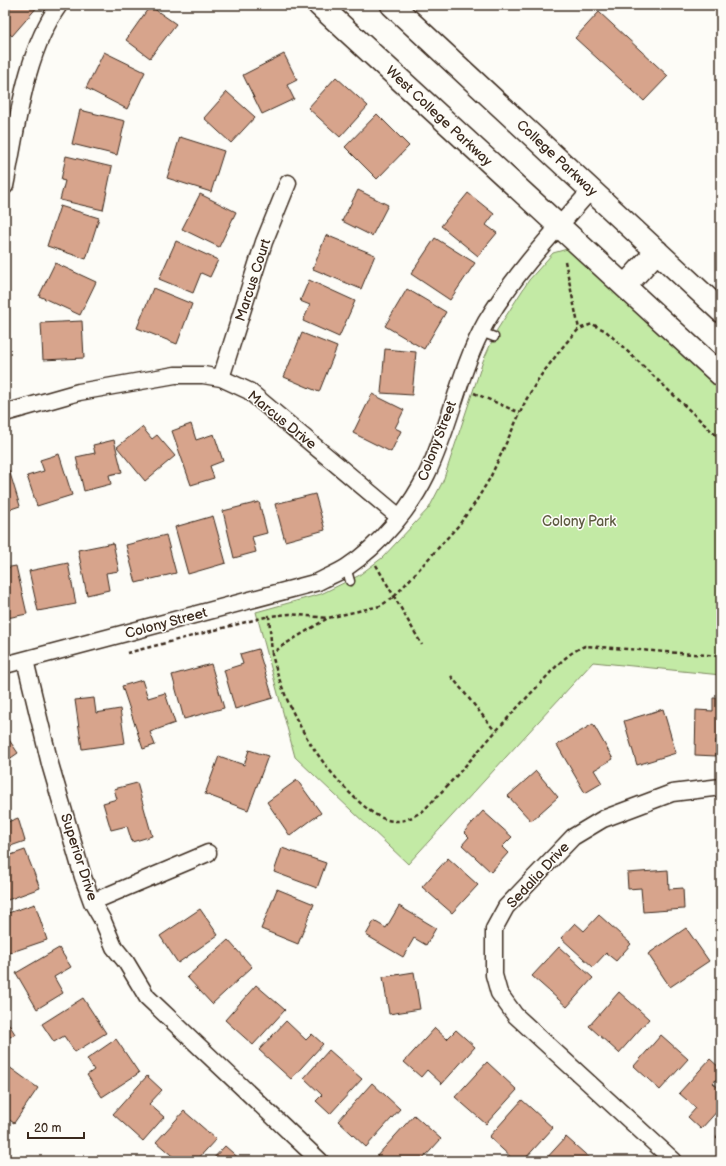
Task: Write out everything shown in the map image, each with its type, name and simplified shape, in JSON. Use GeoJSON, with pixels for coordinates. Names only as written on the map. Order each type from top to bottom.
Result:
{"type":"FeatureCollection","features":[{"type":"Feature","properties":{"kind":"main road","name":"College Parkway"},"geometry":{"type":"LineString","coordinates":[[392,5],[721,311]]}},
{"type":"Feature","properties":{"kind":"main road","name":"West College Parkway"},"geometry":{"type":"LineString","coordinates":[[329,8],[558,227]]}},
{"type":"Feature","properties":{"kind":"main road"},"geometry":{"type":"LineString","coordinates":[[558,227],[625,286],[721,375]]}},
{"type":"Feature","properties":{"kind":"main road"},"geometry":{"type":"LineString","coordinates":[[625,286],[657,251]]}},
{"type":"Feature","properties":{"kind":"street"},"geometry":{"type":"LineString","coordinates":[[5,186],[24,88],[38,46],[53,14],[59,5]]}},
{"type":"Feature","properties":{"kind":"street","name":"Marcus Court"},"geometry":{"type":"LineString","coordinates":[[221,378],[264,242],[288,182]]}},
{"type":"Feature","properties":{"kind":"street","name":"Colony Street"},"geometry":{"type":"LineString","coordinates":[[5,665],[348,574],[399,517],[414,497],[428,474],[458,386],[488,335],[510,285],[525,264],[591,190]]}},
{"type":"Feature","properties":{"kind":"street","name":"Marcus Drive"},"geometry":{"type":"LineString","coordinates":[[5,413],[79,392],[175,375],[203,375],[221,378],[249,391],[399,517]]}},
{"type":"Feature","properties":{"kind":"street","name":"Superior Drive"},"geometry":{"type":"LineString","coordinates":[[25,660],[50,764],[92,902],[103,920],[114,947],[126,962],[147,997],[320,1161]]}},
{"type":"Feature","properties":{"kind":"street","name":"Sedalia Drive"},"geometry":{"type":"LineString","coordinates":[[674,1161],[515,1015],[500,993],[494,975],[494,929],[506,907],[573,837],[603,819],[672,793],[721,787]]}},
{"type":"Feature","properties":{"kind":"street"},"geometry":{"type":"LineString","coordinates":[[92,902],[208,853]]}},
{"type":"Feature","properties":{"kind":"path"},"geometry":{"type":"LineString","coordinates":[[565,258],[579,329]]}},
{"type":"Feature","properties":{"kind":"path"},"geometry":{"type":"LineString","coordinates":[[272,654],[282,646],[328,618],[380,606],[394,597],[458,526],[475,503],[490,478],[520,413],[539,378],[565,344],[579,329],[592,324],[606,331],[721,440]]}},
{"type":"Feature","properties":{"kind":"path"},"geometry":{"type":"LineString","coordinates":[[458,386],[520,413]]}},
{"type":"Feature","properties":{"kind":"path"},"geometry":{"type":"LineString","coordinates":[[367,551],[422,645]]}},
{"type":"Feature","properties":{"kind":"path"},"geometry":{"type":"LineString","coordinates":[[328,618],[290,614],[270,616],[272,654],[277,673],[294,714],[318,757],[343,787],[365,807],[381,818],[394,821],[410,818],[423,811],[495,731],[569,655],[585,646],[721,656]]}},
{"type":"Feature","properties":{"kind":"path"},"geometry":{"type":"LineString","coordinates":[[451,676],[495,731]]}},
{"type":"Feature","properties":{"kind":"green space","name":"Colony Park"},"geometry":{"type":"Polygon","coordinates":[[[567,249],[576,254],[721,390],[721,675],[593,662],[408,864],[295,757],[256,612],[321,594],[358,576],[382,558],[429,508],[443,481],[483,361],[497,330],[529,280],[553,253],[567,249]]]}},
{"type":"Feature","properties":{"kind":"building"},"geometry":{"type":"Polygon","coordinates":[[[5,5],[39,5],[12,36],[5,30],[5,5]]]}},
{"type":"Feature","properties":{"kind":"building"},"geometry":{"type":"Polygon","coordinates":[[[150,6],[176,24],[150,58],[126,40],[150,6]]]}},
{"type":"Feature","properties":{"kind":"building"},"geometry":{"type":"Polygon","coordinates":[[[599,12],[668,76],[644,101],[575,38],[599,12]]]}},
{"type":"Feature","properties":{"kind":"building"},"geometry":{"type":"Polygon","coordinates":[[[104,52],[145,72],[127,109],[86,88],[104,52]]]}},
{"type":"Feature","properties":{"kind":"building"},"geometry":{"type":"Polygon","coordinates":[[[284,54],[297,80],[287,85],[294,99],[262,114],[243,75],[284,54]]]}},
{"type":"Feature","properties":{"kind":"building"},"geometry":{"type":"Polygon","coordinates":[[[336,77],[368,106],[340,137],[308,108],[336,77]]]}},
{"type":"Feature","properties":{"kind":"building"},"geometry":{"type":"Polygon","coordinates":[[[227,92],[255,117],[231,143],[204,118],[227,92]]]}},
{"type":"Feature","properties":{"kind":"building"},"geometry":{"type":"Polygon","coordinates":[[[80,110],[125,121],[117,155],[72,144],[80,110]]]}},
{"type":"Feature","properties":{"kind":"building"},"geometry":{"type":"Polygon","coordinates":[[[377,114],[409,146],[377,179],[345,147],[377,114]]]}},
{"type":"Feature","properties":{"kind":"building"},"geometry":{"type":"Polygon","coordinates":[[[180,137],[224,151],[211,192],[167,178],[180,137]]]}},
{"type":"Feature","properties":{"kind":"building"},"geometry":{"type":"Polygon","coordinates":[[[66,156],[112,167],[103,210],[60,200],[65,181],[61,180],[66,156]]]}},
{"type":"Feature","properties":{"kind":"building"},"geometry":{"type":"Polygon","coordinates":[[[358,190],[388,205],[372,236],[342,221],[358,190]]]}},
{"type":"Feature","properties":{"kind":"building"},"geometry":{"type":"Polygon","coordinates":[[[468,193],[494,214],[486,225],[497,233],[478,256],[441,226],[468,193]]]}},
{"type":"Feature","properties":{"kind":"building"},"geometry":{"type":"Polygon","coordinates":[[[200,194],[236,212],[219,247],[182,229],[200,194]]]}},
{"type":"Feature","properties":{"kind":"building"},"geometry":{"type":"Polygon","coordinates":[[[60,206],[99,218],[86,259],[47,246],[60,206]]]}},
{"type":"Feature","properties":{"kind":"building"},"geometry":{"type":"Polygon","coordinates":[[[326,235],[375,255],[361,289],[313,269],[326,235]]]}},
{"type":"Feature","properties":{"kind":"building"},"geometry":{"type":"Polygon","coordinates":[[[435,238],[475,263],[450,300],[411,274],[435,238]]]}},
{"type":"Feature","properties":{"kind":"building"},"geometry":{"type":"Polygon","coordinates":[[[176,241],[218,260],[210,277],[201,273],[193,293],[159,279],[176,241]]]}},
{"type":"Feature","properties":{"kind":"building"},"geometry":{"type":"Polygon","coordinates":[[[55,263],[96,282],[80,315],[39,296],[55,263]]]}},
{"type":"Feature","properties":{"kind":"building"},"geometry":{"type":"Polygon","coordinates":[[[309,280],[355,301],[339,337],[303,321],[310,305],[300,301],[309,280]]]}},
{"type":"Feature","properties":{"kind":"building"},"geometry":{"type":"Polygon","coordinates":[[[153,288],[192,304],[177,344],[137,328],[153,288]]]}},
{"type":"Feature","properties":{"kind":"building"},"geometry":{"type":"Polygon","coordinates":[[[407,289],[446,312],[424,349],[385,326],[407,289]]]}},
{"type":"Feature","properties":{"kind":"building"},"geometry":{"type":"Polygon","coordinates":[[[82,321],[84,358],[43,360],[41,323],[82,321]]]}},
{"type":"Feature","properties":{"kind":"building"},"geometry":{"type":"Polygon","coordinates":[[[302,333],[337,347],[319,392],[284,377],[302,333]]]}},
{"type":"Feature","properties":{"kind":"building"},"geometry":{"type":"Polygon","coordinates":[[[385,349],[416,352],[412,395],[381,393],[385,349]]]}},
{"type":"Feature","properties":{"kind":"building"},"geometry":{"type":"Polygon","coordinates":[[[372,394],[404,410],[395,428],[401,431],[391,452],[353,433],[372,394]]]}},
{"type":"Feature","properties":{"kind":"building"},"geometry":{"type":"Polygon","coordinates":[[[191,424],[196,440],[214,434],[223,461],[210,466],[214,478],[191,485],[172,431],[191,424]]]}},
{"type":"Feature","properties":{"kind":"building"},"geometry":{"type":"Polygon","coordinates":[[[142,427],[152,439],[157,435],[175,456],[145,481],[117,447],[142,427]]]}},
{"type":"Feature","properties":{"kind":"building"},"geometry":{"type":"Polygon","coordinates":[[[114,440],[122,472],[109,475],[111,484],[84,491],[76,457],[95,453],[93,445],[114,440]]]}},
{"type":"Feature","properties":{"kind":"building"},"geometry":{"type":"Polygon","coordinates":[[[59,454],[72,495],[37,506],[27,476],[44,471],[40,460],[59,454]]]}},
{"type":"Feature","properties":{"kind":"building"},"geometry":{"type":"Polygon","coordinates":[[[9,470],[20,506],[5,511],[5,471],[9,470]]]}},
{"type":"Feature","properties":{"kind":"building"},"geometry":{"type":"Polygon","coordinates":[[[315,494],[325,530],[285,541],[275,504],[315,494]]]}},
{"type":"Feature","properties":{"kind":"building"},"geometry":{"type":"Polygon","coordinates":[[[259,502],[267,533],[252,537],[256,552],[234,558],[223,511],[259,502]]]}},
{"type":"Feature","properties":{"kind":"building"},"geometry":{"type":"Polygon","coordinates":[[[213,516],[226,563],[188,574],[175,527],[213,516]]]}},
{"type":"Feature","properties":{"kind":"building"},"geometry":{"type":"Polygon","coordinates":[[[166,535],[176,573],[136,583],[126,545],[166,535]]]}},
{"type":"Feature","properties":{"kind":"building"},"geometry":{"type":"Polygon","coordinates":[[[113,543],[119,571],[106,573],[109,590],[87,595],[78,550],[113,543]]]}},
{"type":"Feature","properties":{"kind":"building"},"geometry":{"type":"Polygon","coordinates":[[[68,563],[76,604],[38,611],[29,571],[68,563]]]}},
{"type":"Feature","properties":{"kind":"building"},"geometry":{"type":"Polygon","coordinates":[[[16,566],[27,614],[7,618],[5,610],[5,568],[16,566]]]}},
{"type":"Feature","properties":{"kind":"building"},"geometry":{"type":"Polygon","coordinates":[[[258,649],[273,698],[235,709],[224,670],[243,664],[240,654],[258,649]]]}},
{"type":"Feature","properties":{"kind":"building"},"geometry":{"type":"Polygon","coordinates":[[[211,664],[224,708],[184,719],[172,675],[211,664]]]}},
{"type":"Feature","properties":{"kind":"building"},"geometry":{"type":"Polygon","coordinates":[[[142,680],[148,698],[165,693],[175,723],[150,732],[155,745],[143,749],[122,686],[142,680]]]}},
{"type":"Feature","properties":{"kind":"building"},"geometry":{"type":"Polygon","coordinates":[[[94,698],[96,713],[120,709],[125,743],[82,749],[75,700],[94,698]]]}},
{"type":"Feature","properties":{"kind":"building"},"geometry":{"type":"Polygon","coordinates":[[[713,698],[721,698],[721,740],[716,740],[716,756],[695,755],[696,710],[713,711],[713,698]]]}},
{"type":"Feature","properties":{"kind":"building"},"geometry":{"type":"Polygon","coordinates":[[[663,709],[676,753],[637,765],[624,721],[663,709]]]}},
{"type":"Feature","properties":{"kind":"building"},"geometry":{"type":"Polygon","coordinates":[[[593,724],[613,759],[594,770],[602,783],[585,793],[557,745],[593,724]]]}},
{"type":"Feature","properties":{"kind":"building"},"geometry":{"type":"Polygon","coordinates":[[[5,734],[18,753],[5,762],[5,734]]]}},
{"type":"Feature","properties":{"kind":"building"},"geometry":{"type":"Polygon","coordinates":[[[249,750],[268,756],[248,810],[205,794],[219,756],[244,765],[249,750]]]}},
{"type":"Feature","properties":{"kind":"building"},"geometry":{"type":"Polygon","coordinates":[[[536,771],[558,797],[531,821],[508,796],[536,771]]]}},
{"type":"Feature","properties":{"kind":"building"},"geometry":{"type":"Polygon","coordinates":[[[297,780],[321,813],[290,836],[267,802],[297,780]]]}},
{"type":"Feature","properties":{"kind":"building"},"geometry":{"type":"Polygon","coordinates":[[[137,783],[152,836],[132,842],[127,826],[111,830],[103,803],[117,799],[114,789],[137,783]]]}},
{"type":"Feature","properties":{"kind":"building"},"geometry":{"type":"Polygon","coordinates":[[[483,811],[512,837],[502,847],[508,853],[491,872],[462,845],[469,837],[464,832],[483,811]]]}},
{"type":"Feature","properties":{"kind":"building"},"geometry":{"type":"Polygon","coordinates":[[[18,818],[25,841],[5,848],[5,823],[18,818]]]}},
{"type":"Feature","properties":{"kind":"building"},"geometry":{"type":"Polygon","coordinates":[[[282,848],[326,863],[317,888],[274,872],[282,848]]]}},
{"type":"Feature","properties":{"kind":"building"},"geometry":{"type":"Polygon","coordinates":[[[25,850],[40,888],[5,901],[5,857],[25,850]]]}},
{"type":"Feature","properties":{"kind":"building"},"geometry":{"type":"Polygon","coordinates":[[[448,858],[478,885],[452,913],[422,887],[448,858]]]}},
{"type":"Feature","properties":{"kind":"building"},"geometry":{"type":"Polygon","coordinates":[[[668,870],[669,889],[683,888],[684,909],[643,912],[641,888],[628,889],[627,873],[668,870]]]}},
{"type":"Feature","properties":{"kind":"building"},"geometry":{"type":"Polygon","coordinates":[[[277,889],[314,904],[298,944],[261,929],[277,889]]]}},
{"type":"Feature","properties":{"kind":"building"},"geometry":{"type":"Polygon","coordinates":[[[35,904],[47,940],[9,953],[5,942],[5,914],[35,904]]]}},
{"type":"Feature","properties":{"kind":"building"},"geometry":{"type":"Polygon","coordinates":[[[399,906],[436,928],[426,945],[414,938],[403,957],[366,935],[374,921],[386,928],[399,906]]]}},
{"type":"Feature","properties":{"kind":"building"},"geometry":{"type":"Polygon","coordinates":[[[200,909],[218,935],[178,963],[160,936],[200,909]]]}},
{"type":"Feature","properties":{"kind":"building"},"geometry":{"type":"Polygon","coordinates":[[[599,915],[631,944],[616,961],[606,953],[593,967],[561,938],[575,923],[584,931],[599,915]]]}},
{"type":"Feature","properties":{"kind":"building"},"geometry":{"type":"Polygon","coordinates":[[[686,928],[709,961],[670,987],[648,954],[686,928]]]}},
{"type":"Feature","properties":{"kind":"building"},"geometry":{"type":"Polygon","coordinates":[[[228,940],[252,967],[212,1004],[187,977],[228,940]]]}},
{"type":"Feature","properties":{"kind":"building"},"geometry":{"type":"Polygon","coordinates":[[[559,947],[593,978],[567,1007],[532,976],[559,947]]]}},
{"type":"Feature","properties":{"kind":"building"},"geometry":{"type":"Polygon","coordinates":[[[59,948],[71,967],[54,977],[63,993],[37,1009],[16,973],[59,948]]]}},
{"type":"Feature","properties":{"kind":"building"},"geometry":{"type":"Polygon","coordinates":[[[414,972],[420,1009],[389,1014],[383,977],[414,972]]]}},
{"type":"Feature","properties":{"kind":"building"},"geometry":{"type":"Polygon","coordinates":[[[256,985],[285,1010],[253,1045],[225,1020],[256,985]]]}},
{"type":"Feature","properties":{"kind":"building"},"geometry":{"type":"Polygon","coordinates":[[[619,992],[649,1019],[619,1053],[589,1026],[619,992]]]}},
{"type":"Feature","properties":{"kind":"building"},"geometry":{"type":"Polygon","coordinates":[[[83,998],[106,1033],[75,1052],[64,1036],[54,1042],[42,1024],[83,998]]]}},
{"type":"Feature","properties":{"kind":"building"},"geometry":{"type":"Polygon","coordinates":[[[5,1018],[15,1034],[5,1040],[5,1018]]]}},
{"type":"Feature","properties":{"kind":"building"},"geometry":{"type":"Polygon","coordinates":[[[286,1021],[306,1040],[312,1034],[323,1044],[291,1079],[259,1050],[286,1021]]]}},
{"type":"Feature","properties":{"kind":"building"},"geometry":{"type":"Polygon","coordinates":[[[435,1028],[447,1039],[456,1030],[475,1047],[442,1084],[427,1070],[421,1077],[404,1062],[435,1028]]]}},
{"type":"Feature","properties":{"kind":"building"},"geometry":{"type":"Polygon","coordinates":[[[661,1035],[688,1059],[660,1090],[634,1066],[661,1035]]]}},
{"type":"Feature","properties":{"kind":"building"},"geometry":{"type":"Polygon","coordinates":[[[116,1039],[139,1073],[102,1097],[87,1075],[94,1070],[87,1059],[116,1039]]]}},
{"type":"Feature","properties":{"kind":"building"},"geometry":{"type":"Polygon","coordinates":[[[329,1050],[362,1079],[330,1114],[316,1101],[322,1095],[304,1078],[329,1050]]]}},
{"type":"Feature","properties":{"kind":"building"},"geometry":{"type":"Polygon","coordinates":[[[710,1059],[721,1069],[721,1074],[713,1083],[721,1090],[721,1107],[701,1129],[688,1117],[696,1108],[679,1093],[710,1059]]]}},
{"type":"Feature","properties":{"kind":"building"},"geometry":{"type":"Polygon","coordinates":[[[487,1062],[517,1090],[486,1124],[455,1097],[487,1062]]]}},
{"type":"Feature","properties":{"kind":"building"},"geometry":{"type":"Polygon","coordinates":[[[5,1064],[38,1088],[14,1123],[5,1117],[5,1064]]]}},
{"type":"Feature","properties":{"kind":"building"},"geometry":{"type":"Polygon","coordinates":[[[147,1076],[162,1090],[149,1104],[164,1117],[143,1141],[113,1114],[147,1076]]]}},
{"type":"Feature","properties":{"kind":"building"},"geometry":{"type":"Polygon","coordinates":[[[372,1083],[400,1109],[366,1147],[338,1121],[372,1083]]]}},
{"type":"Feature","properties":{"kind":"building"},"geometry":{"type":"Polygon","coordinates":[[[522,1100],[553,1128],[523,1161],[515,1161],[489,1137],[522,1100]]]}},
{"type":"Feature","properties":{"kind":"building"},"geometry":{"type":"Polygon","coordinates":[[[184,1111],[216,1139],[196,1161],[178,1161],[156,1142],[184,1111]]]}},
{"type":"Feature","properties":{"kind":"building"},"geometry":{"type":"Polygon","coordinates":[[[414,1115],[441,1139],[421,1161],[380,1161],[376,1157],[414,1115]]]}},
{"type":"Feature","properties":{"kind":"building"},"geometry":{"type":"Polygon","coordinates":[[[721,1131],[721,1142],[716,1137],[721,1131]]]}},
{"type":"Feature","properties":{"kind":"building"},"geometry":{"type":"Polygon","coordinates":[[[566,1137],[593,1161],[544,1161],[566,1137]]]}},
{"type":"Feature","properties":{"kind":"building"},"geometry":{"type":"Polygon","coordinates":[[[225,1146],[242,1161],[211,1161],[225,1146]]]}},
{"type":"Feature","properties":{"kind":"building"},"geometry":{"type":"Polygon","coordinates":[[[442,1157],[446,1161],[438,1161],[442,1157]]]}}]}
